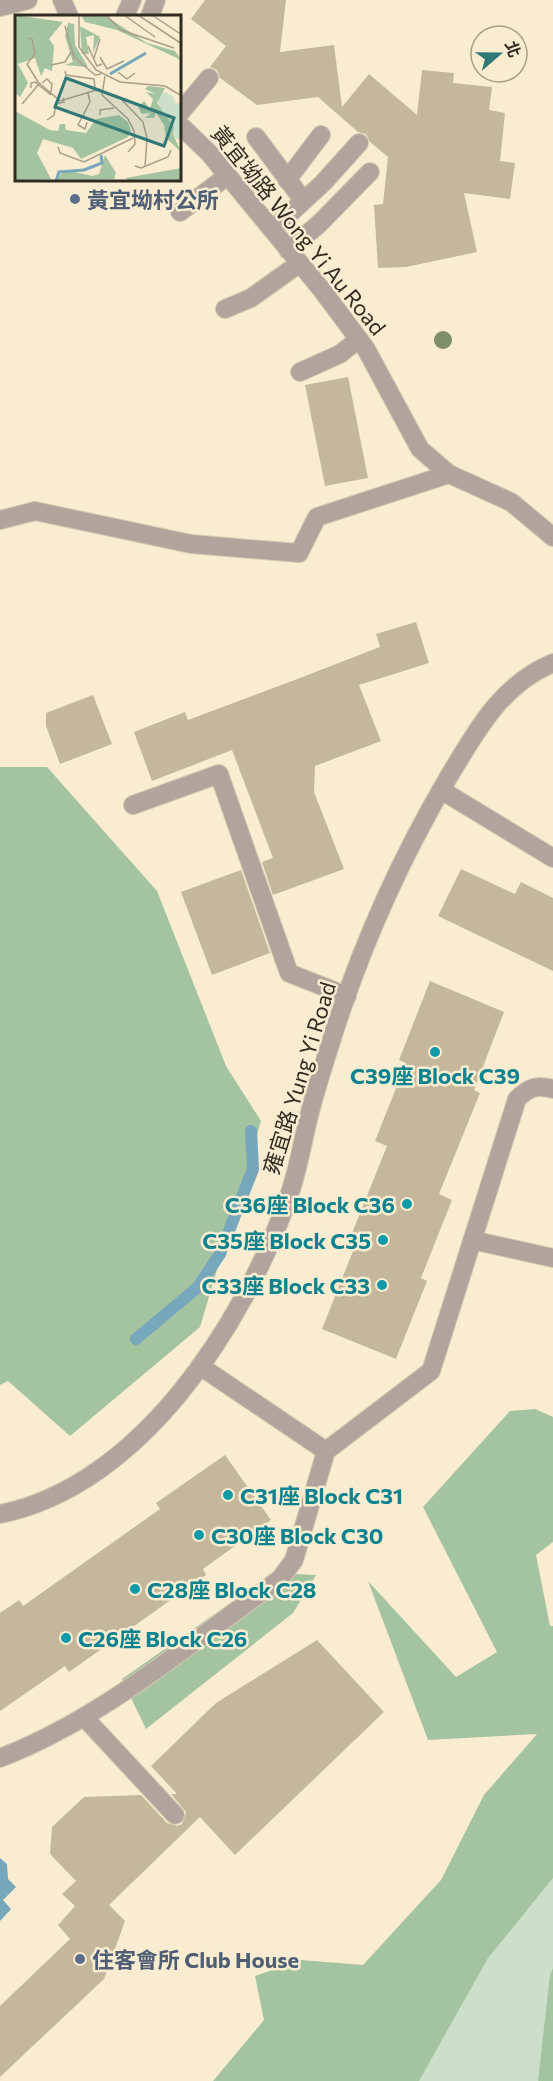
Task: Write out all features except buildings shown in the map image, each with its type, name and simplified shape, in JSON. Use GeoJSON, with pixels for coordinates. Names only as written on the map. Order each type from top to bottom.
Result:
{"type":"FeatureCollection","features":[{"type":"Feature","properties":{"kind":"street"},"geometry":{"type":"LineString","coordinates":[[0,7],[28,0]]}},
{"type":"Feature","properties":{"kind":"street"},"geometry":{"type":"LineString","coordinates":[[62,0],[69,15]]}},
{"type":"Feature","properties":{"kind":"street"},"geometry":{"type":"LineString","coordinates":[[125,15],[132,0]]}},
{"type":"Feature","properties":{"kind":"street"},"geometry":{"type":"LineString","coordinates":[[150,15],[156,0]]}},
{"type":"Feature","properties":{"kind":"street"},"geometry":{"type":"LineString","coordinates":[[182,111],[209,78]]}},
{"type":"Feature","properties":{"kind":"street","name":"黃宜坳路 Wong Yi Au Road"},"geometry":{"type":"LineString","coordinates":[[182,127],[209,153],[359,339],[372,357],[420,449],[449,474],[511,502],[553,537]]}},
{"type":"Feature","properties":{"kind":"street"},"geometry":{"type":"LineString","coordinates":[[287,180],[321,135]]}},
{"type":"Feature","properties":{"kind":"street"},"geometry":{"type":"LineString","coordinates":[[256,137],[303,200]]}},
{"type":"Feature","properties":{"kind":"street"},"geometry":{"type":"LineString","coordinates":[[272,230],[322,183],[359,142]]}},
{"type":"Feature","properties":{"kind":"street"},"geometry":{"type":"LineString","coordinates":[[225,309],[251,298],[294,257],[319,224],[370,172]]}},
{"type":"Feature","properties":{"kind":"street"},"geometry":{"type":"LineString","coordinates":[[180,212],[227,176]]}},
{"type":"Feature","properties":{"kind":"street"},"geometry":{"type":"LineString","coordinates":[[300,372],[340,354],[359,339]]}},
{"type":"Feature","properties":{"kind":"street"},"geometry":{"type":"LineString","coordinates":[[0,520],[35,511],[191,544],[299,553],[317,517],[449,474]]}},
{"type":"Feature","properties":{"kind":"street","name":"雍宜路 Yung Yi Road"},"geometry":{"type":"LineString","coordinates":[[0,1514],[27,1508],[57,1497],[85,1480],[131,1443],[173,1401],[242,1304],[269,1250],[290,1195],[310,1110],[347,996],[366,946],[402,867],[441,790],[486,715],[525,678],[553,663]]}},
{"type":"Feature","properties":{"kind":"street"},"geometry":{"type":"LineString","coordinates":[[133,805],[219,774],[289,973],[347,996]]}},
{"type":"Feature","properties":{"kind":"street"},"geometry":{"type":"LineString","coordinates":[[441,790],[553,858]]}},
{"type":"Feature","properties":{"kind":"street"},"geometry":{"type":"LineString","coordinates":[[0,1758],[31,1746],[84,1717],[280,1579],[288,1570],[294,1560],[326,1451],[431,1371],[517,1099],[526,1090],[539,1086],[553,1089]]}},
{"type":"Feature","properties":{"kind":"street"},"geometry":{"type":"LineString","coordinates":[[472,1240],[553,1258]]}},
{"type":"Feature","properties":{"kind":"street"},"geometry":{"type":"LineString","coordinates":[[200,1366],[326,1451]]}},
{"type":"Feature","properties":{"kind":"street"},"geometry":{"type":"LineString","coordinates":[[84,1717],[176,1815]]}},
{"type":"Feature","properties":{"kind":"green space"},"geometry":{"type":"Polygon","coordinates":[[[0,767],[47,767],[157,891],[226,1066],[261,1121],[200,1327],[70,1436],[8,1381],[0,1385],[0,767]]]}},
{"type":"Feature","properties":{"kind":"green space"},"geometry":{"type":"Polygon","coordinates":[[[535,1409],[553,1417],[553,1542],[536,1555],[550,1626],[553,1626],[553,1878],[488,1958],[419,2081],[213,2081],[264,2020],[255,1976],[301,1960],[363,1965],[441,1880],[484,1795],[537,1734],[428,1740],[368,1581],[456,1677],[497,1652],[423,1507],[510,1411],[535,1409]]]}},
{"type":"Feature","properties":{"kind":"green space"},"geometry":{"type":"Polygon","coordinates":[[[273,1573],[316,1575],[293,1613],[146,1729],[122,1679],[273,1573]]]}},
{"type":"Feature","properties":{"kind":"green space"},"geometry":{"type":"Polygon","coordinates":[[[553,1822],[553,2081],[307,2081],[553,1822]]]}},
{"type":"Feature","properties":{"kind":"green space"},"geometry":{"type":"Polygon","coordinates":[[[553,1968],[553,2081],[538,2081],[550,1975],[553,1968]]]}},
{"type":"Feature","properties":{"kind":"water"},"geometry":{"type":"Polygon","coordinates":[[[0,1858],[7,1864],[8,1879],[16,1887],[3,1900],[11,1909],[0,1921],[0,1858]]]}},
{"type":"Feature","properties":{"kind":"waterway"},"geometry":{"type":"LineString","coordinates":[[136,1339],[198,1287],[220,1254],[253,1169],[251,1131]]}},
{"type":"Feature","properties":{"kind":"place","name":"黃宜坳村公所"},"geometry":{"type":"Point","coordinates":[75,199]}},
{"type":"Feature","properties":{"kind":"place","name":"C39座 Block C39"},"geometry":{"type":"Point","coordinates":[435,1052]}},
{"type":"Feature","properties":{"kind":"place","name":"C36座 Block C36"},"geometry":{"type":"Point","coordinates":[407,1204]}},
{"type":"Feature","properties":{"kind":"place","name":"C35座 Block C35"},"geometry":{"type":"Point","coordinates":[383,1240]}},
{"type":"Feature","properties":{"kind":"place","name":"C33座 Block C33"},"geometry":{"type":"Point","coordinates":[382,1285]}},
{"type":"Feature","properties":{"kind":"place","name":"C31座 Block C31"},"geometry":{"type":"Point","coordinates":[228,1495]}},
{"type":"Feature","properties":{"kind":"place","name":"C30座 Block C30"},"geometry":{"type":"Point","coordinates":[199,1535]}},
{"type":"Feature","properties":{"kind":"place","name":"C28座 Block C28"},"geometry":{"type":"Point","coordinates":[135,1589]}},
{"type":"Feature","properties":{"kind":"place","name":"C26座 Block C26"},"geometry":{"type":"Point","coordinates":[66,1638]}},
{"type":"Feature","properties":{"kind":"place","name":"住客會所 Club House"},"geometry":{"type":"Point","coordinates":[80,1959]}}]}
